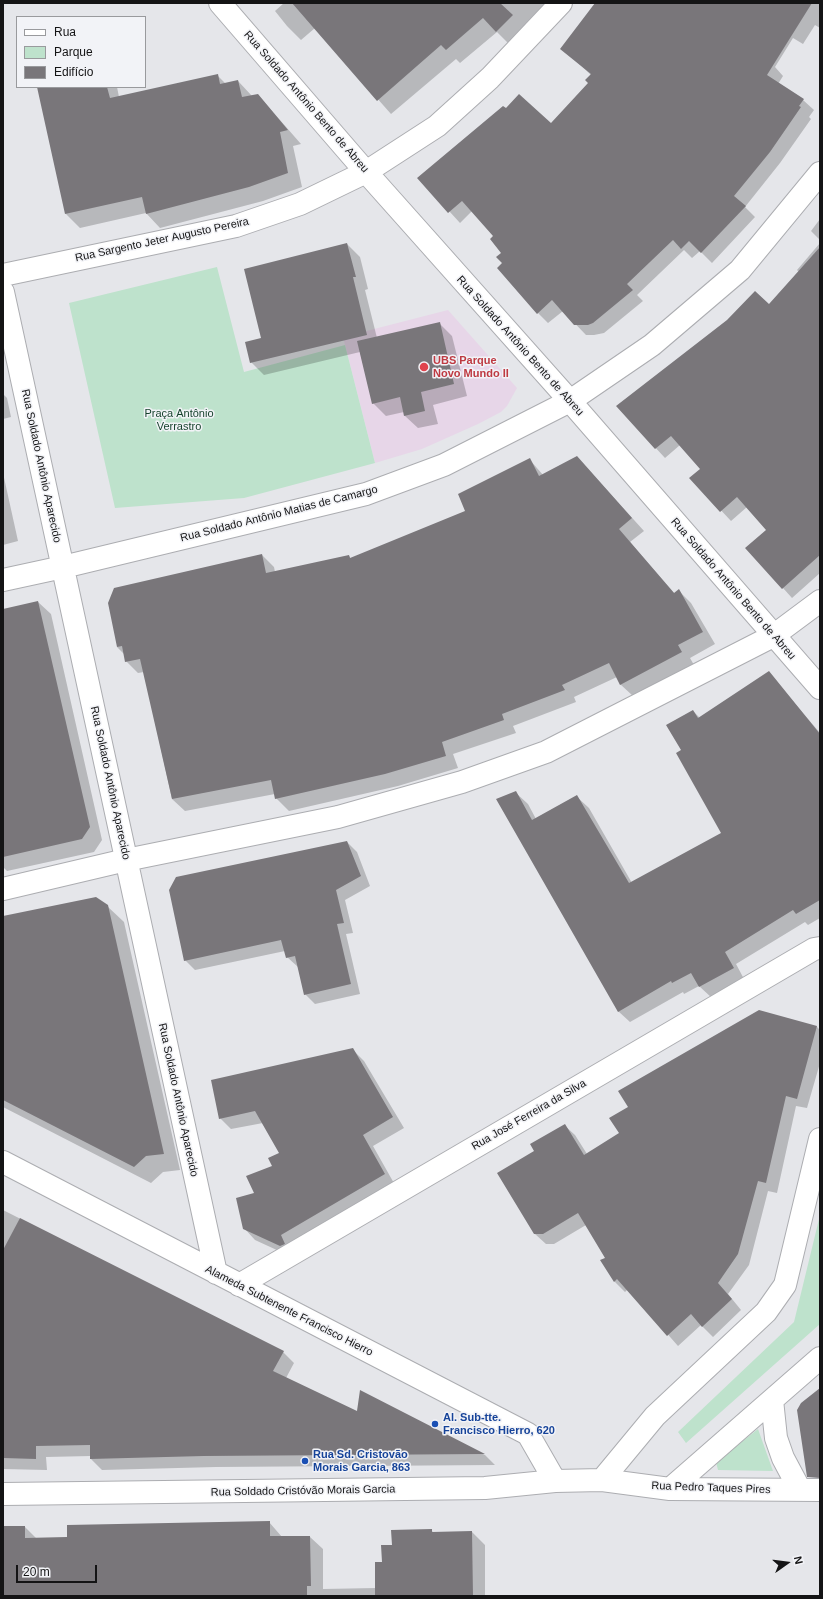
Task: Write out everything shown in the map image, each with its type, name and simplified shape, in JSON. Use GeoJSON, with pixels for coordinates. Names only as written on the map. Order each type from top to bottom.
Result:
{"type":"FeatureCollection","features":[{"type":"Feature","properties":{"kind":"street","name":"Rua Soldado Antônio Bento de Abreu"},"geometry":{"type":"LineString","coordinates":[[220,3],[366,172],[570,401],[773,636],[820,688]]}},
{"type":"Feature","properties":{"kind":"street","name":"Rua Sargento Jeter Augusto Pereira"},"geometry":{"type":"LineString","coordinates":[[3,275],[236,226],[300,204],[366,172],[437,126],[490,78],[561,3]]}},
{"type":"Feature","properties":{"kind":"street","name":"Rua Soldado Antônio Matias de Camargo"},"geometry":{"type":"LineString","coordinates":[[3,580],[366,494],[444,465],[570,401],[652,345],[740,270],[820,173]]}},
{"type":"Feature","properties":{"kind":"street","name":"Rua Soldado Antônio Aparecido"},"geometry":{"type":"LineString","coordinates":[[3,292],[216,1274]]}},
{"type":"Feature","properties":{"kind":"street"},"geometry":{"type":"LineString","coordinates":[[3,889],[126,860],[338,817],[462,782],[546,752],[773,636],[820,601]]}},
{"type":"Feature","properties":{"kind":"street","name":"Rua José Ferreira da Silva"},"geometry":{"type":"LineString","coordinates":[[239,1285],[814,949],[820,948]]}},
{"type":"Feature","properties":{"kind":"street"},"geometry":{"type":"LineString","coordinates":[[602,1480],[656,1416],[766,1312],[785,1285],[820,1139]]}},
{"type":"Feature","properties":{"kind":"street","name":"Alameda Subtenente Francisco Hierro"},"geometry":{"type":"LineString","coordinates":[[3,1162],[216,1274],[528,1434],[555,1481]]}},
{"type":"Feature","properties":{"kind":"street"},"geometry":{"type":"LineString","coordinates":[[670,1489],[820,1358]]}},
{"type":"Feature","properties":{"kind":"street"},"geometry":{"type":"LineString","coordinates":[[772,1400],[776,1438],[783,1458],[810,1490]]}},
{"type":"Feature","properties":{"kind":"street","name":"Rua Soldado Cristóvão Morais Garcia"},"geometry":{"type":"LineString","coordinates":[[3,1494],[485,1488],[555,1481],[602,1480]]}},
{"type":"Feature","properties":{"kind":"street","name":"Rua Pedro Taques Pires"},"geometry":{"type":"LineString","coordinates":[[602,1480],[670,1489],[810,1490]]}},
{"type":"Feature","properties":{"kind":"shaded area","name":"UBS Parque Novo Mundo II"},"geometry":{"type":"Polygon","coordinates":[[[448,310],[517,388],[507,406],[501,412],[422,449],[375,463],[343,337],[448,310]]]}},
{"type":"Feature","properties":{"kind":"green space","name":"Praça Antônio Verrastro"},"geometry":{"type":"Polygon","coordinates":[[[217,267],[244,372],[345,345],[375,463],[244,498],[115,508],[69,303],[217,267]]]}},
{"type":"Feature","properties":{"kind":"green space"},"geometry":{"type":"Polygon","coordinates":[[[820,1215],[820,1324],[686,1443],[678,1432],[794,1322],[820,1215]]]}},
{"type":"Feature","properties":{"kind":"green space"},"geometry":{"type":"Polygon","coordinates":[[[758,1429],[773,1471],[718,1470],[716,1462],[758,1429]]]}},
{"type":"Feature","properties":{"kind":"building"},"geometry":{"type":"Polygon","coordinates":[[[292,3],[500,3],[513,15],[496,32],[483,18],[446,50],[441,45],[377,101],[292,3]]]}},
{"type":"Feature","properties":{"kind":"building"},"geometry":{"type":"Polygon","coordinates":[[[595,3],[812,3],[767,75],[804,99],[799,106],[801,107],[770,152],[734,196],[746,206],[701,253],[689,241],[681,249],[673,240],[627,284],[633,290],[593,323],[588,325],[574,325],[552,300],[537,314],[497,268],[502,263],[496,257],[501,253],[490,239],[493,236],[462,201],[448,213],[417,178],[503,106],[506,108],[519,94],[551,123],[588,83],[585,80],[591,74],[560,49],[595,3]]]}},
{"type":"Feature","properties":{"kind":"building"},"geometry":{"type":"Polygon","coordinates":[[[218,74],[220,84],[238,80],[242,97],[258,94],[288,130],[280,132],[288,173],[249,187],[146,214],[142,197],[65,214],[37,88],[107,88],[110,98],[218,74]]]}},
{"type":"Feature","properties":{"kind":"building"},"geometry":{"type":"Polygon","coordinates":[[[347,243],[356,277],[353,277],[367,335],[250,363],[245,342],[261,338],[244,269],[347,243]]]}},
{"type":"Feature","properties":{"kind":"building"},"geometry":{"type":"Polygon","coordinates":[[[820,247],[820,555],[782,589],[745,548],[766,530],[737,497],[720,512],[689,478],[700,469],[671,436],[655,449],[616,406],[727,320],[755,291],[769,304],[820,247]]]}},
{"type":"Feature","properties":{"kind":"building"},"geometry":{"type":"Polygon","coordinates":[[[440,322],[454,384],[421,392],[425,411],[404,416],[400,397],[372,404],[357,341],[440,322]]]}},
{"type":"Feature","properties":{"kind":"building"},"geometry":{"type":"Polygon","coordinates":[[[577,456],[632,518],[619,529],[674,593],[679,589],[703,632],[678,645],[682,652],[620,685],[609,663],[562,685],[565,690],[502,714],[504,720],[442,742],[446,756],[385,774],[275,799],[271,780],[172,799],[140,659],[125,662],[122,646],[117,647],[108,603],[114,588],[262,554],[266,573],[349,555],[350,558],[465,511],[458,494],[530,458],[539,476],[577,456]]]}},
{"type":"Feature","properties":{"kind":"building"},"geometry":{"type":"Polygon","coordinates":[[[38,601],[90,827],[82,839],[3,857],[3,609],[38,601]]]}},
{"type":"Feature","properties":{"kind":"building"},"geometry":{"type":"Polygon","coordinates":[[[769,671],[820,734],[820,900],[796,914],[793,910],[725,952],[734,968],[699,987],[691,973],[672,983],[671,981],[618,1012],[496,799],[516,791],[532,820],[577,795],[629,883],[721,833],[676,753],[681,750],[666,725],[693,710],[698,718],[769,671]]]}},
{"type":"Feature","properties":{"kind":"building"},"geometry":{"type":"Polygon","coordinates":[[[347,841],[361,876],[336,890],[344,923],[337,924],[351,984],[304,995],[295,956],[286,958],[281,940],[184,961],[169,890],[176,877],[347,841]]]}},
{"type":"Feature","properties":{"kind":"building"},"geometry":{"type":"Polygon","coordinates":[[[96,897],[108,905],[164,1154],[146,1156],[134,1167],[3,1100],[3,916],[96,897]]]}},
{"type":"Feature","properties":{"kind":"building"},"geometry":{"type":"Polygon","coordinates":[[[759,1010],[817,1026],[797,1099],[786,1096],[766,1183],[758,1181],[738,1254],[718,1283],[732,1299],[702,1327],[691,1314],[667,1336],[617,1279],[614,1282],[600,1260],[605,1258],[578,1213],[543,1234],[534,1234],[497,1173],[534,1151],[530,1144],[565,1124],[584,1155],[619,1133],[609,1118],[628,1107],[618,1091],[759,1010]]]}},
{"type":"Feature","properties":{"kind":"building"},"geometry":{"type":"Polygon","coordinates":[[[353,1048],[393,1117],[363,1135],[385,1174],[281,1235],[285,1244],[280,1246],[243,1229],[236,1198],[254,1193],[246,1176],[272,1166],[268,1158],[279,1153],[255,1111],[219,1119],[211,1080],[353,1048]]]}},
{"type":"Feature","properties":{"kind":"building"},"geometry":{"type":"Polygon","coordinates":[[[20,1218],[284,1351],[273,1371],[357,1411],[360,1390],[485,1454],[204,1456],[90,1459],[90,1445],[36,1446],[36,1459],[3,1458],[3,1250],[20,1218]]]}},
{"type":"Feature","properties":{"kind":"building"},"geometry":{"type":"Polygon","coordinates":[[[820,1388],[820,1478],[807,1477],[797,1410],[801,1403],[820,1388]]]}},
{"type":"Feature","properties":{"kind":"building"},"geometry":{"type":"Polygon","coordinates":[[[270,1521],[270,1536],[310,1536],[311,1586],[307,1586],[307,1596],[3,1596],[3,1526],[25,1526],[25,1538],[67,1537],[67,1525],[270,1521]]]}},
{"type":"Feature","properties":{"kind":"building"},"geometry":{"type":"Polygon","coordinates":[[[432,1529],[432,1532],[472,1531],[473,1596],[375,1596],[375,1562],[382,1562],[381,1545],[392,1545],[391,1530],[432,1529]]]}},
{"type":"Feature","properties":{"kind":"place","name":"UBS Parque Novo Mundo II"},"geometry":{"type":"Point","coordinates":[424,367]}},
{"type":"Feature","properties":{"kind":"place","name":"Al. Sub-tte. Francisco Hierro, 620"},"geometry":{"type":"Point","coordinates":[435,1424]}},
{"type":"Feature","properties":{"kind":"place","name":"Rua Sd. Cristovão Morais Garcia, 863"},"geometry":{"type":"Point","coordinates":[305,1461]}}]}
